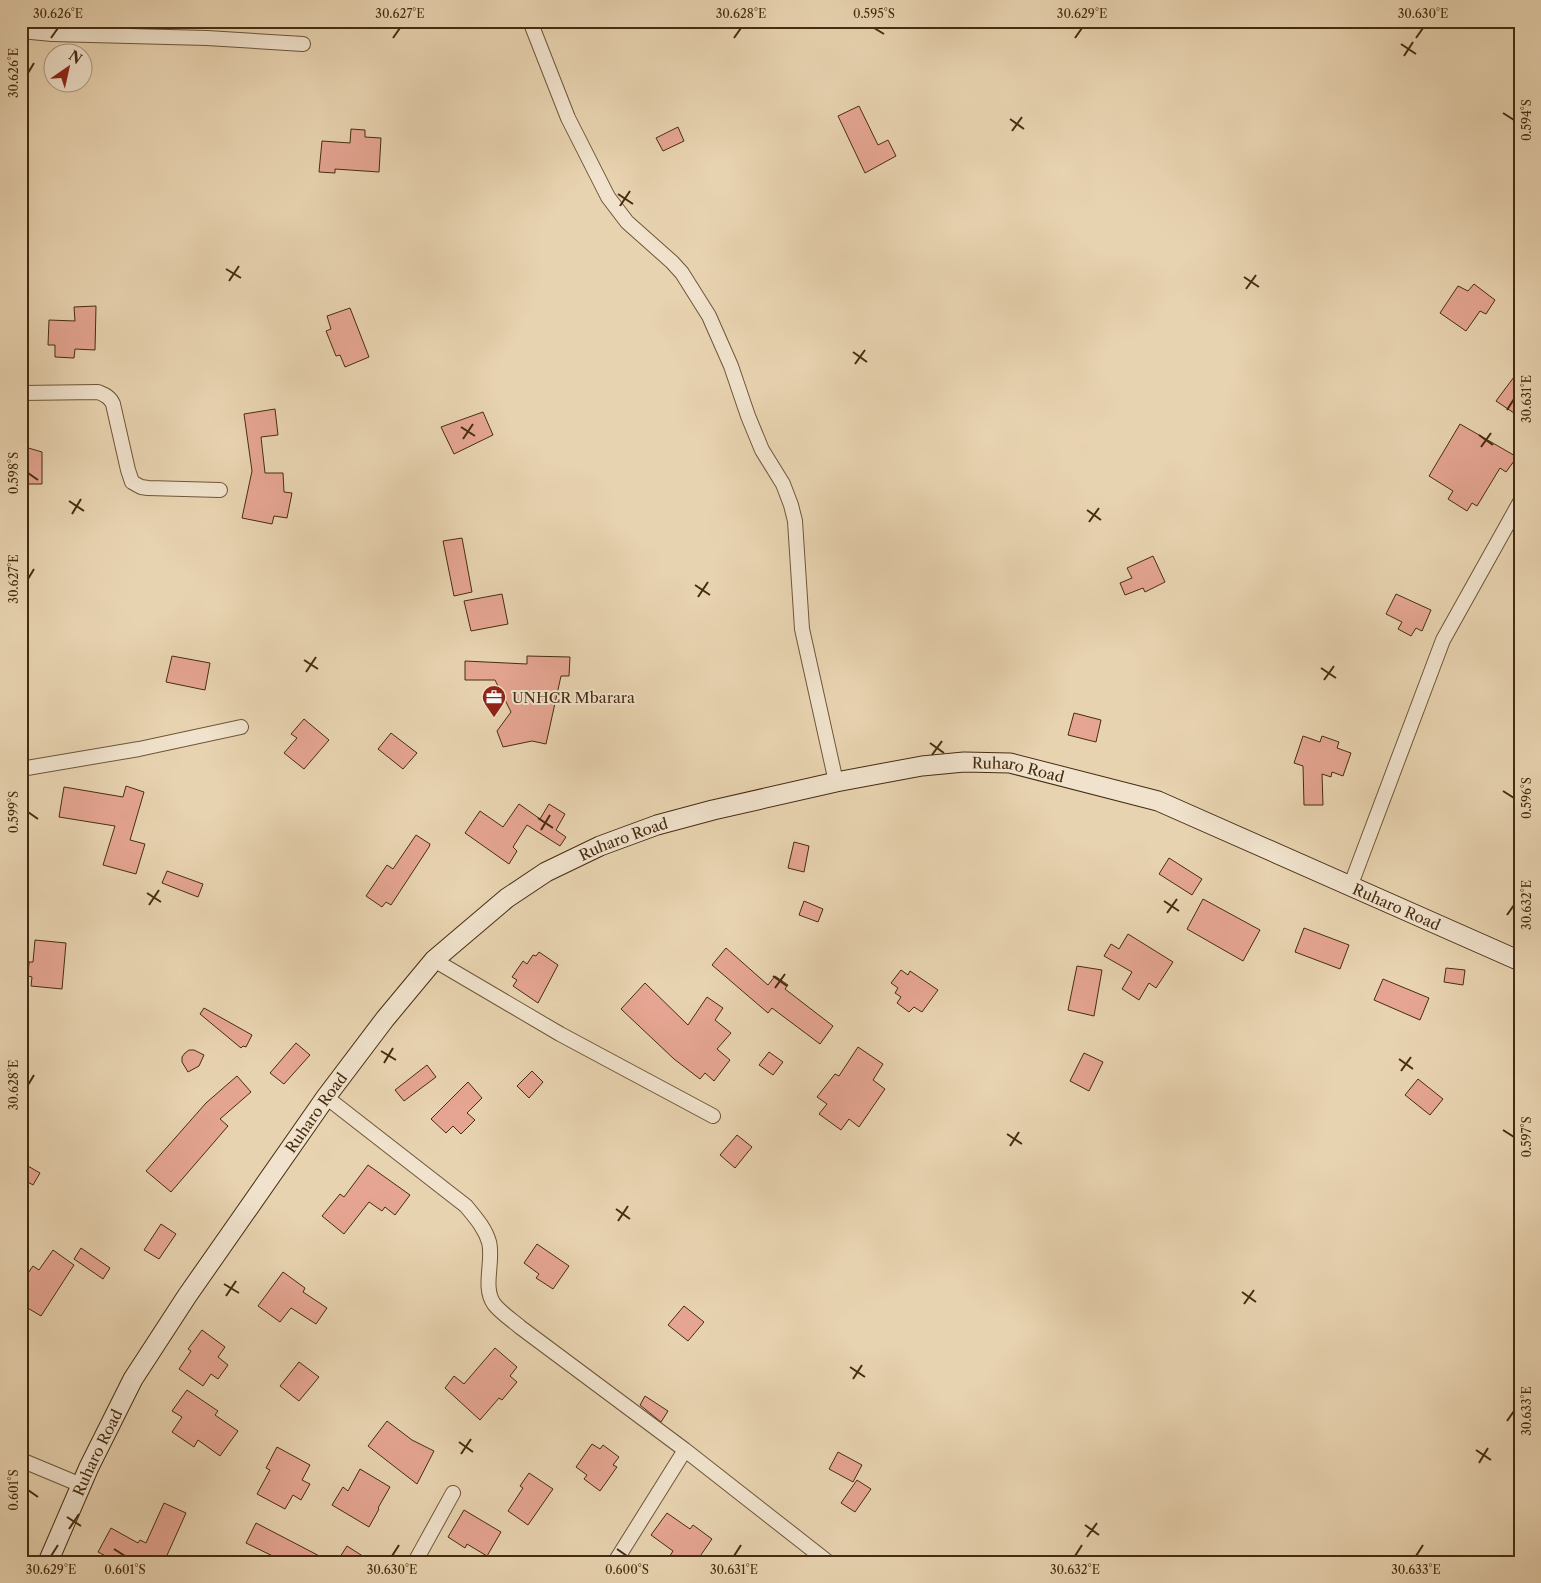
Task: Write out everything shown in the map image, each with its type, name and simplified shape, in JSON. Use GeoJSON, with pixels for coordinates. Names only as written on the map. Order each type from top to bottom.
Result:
{"type":"FeatureCollection","features":[{"type":"Feature","properties":{"kind":"street"},"geometry":{"type":"LineString","coordinates":[[530,21],[568,118],[608,197],[627,222],[682,272],[709,316],[731,366],[762,450],[783,484],[795,521],[802,629],[836,782]]}},
{"type":"Feature","properties":{"kind":"street"},"geometry":{"type":"LineString","coordinates":[[21,31],[52,34],[206,38],[303,44]]}},
{"type":"Feature","properties":{"kind":"street"},"geometry":{"type":"LineString","coordinates":[[21,393],[98,392],[104,394],[113,404],[132,482],[141,487],[148,488],[220,490]]}},
{"type":"Feature","properties":{"kind":"street"},"geometry":{"type":"LineString","coordinates":[[1350,887],[1443,640],[1520,502]]}},
{"type":"Feature","properties":{"kind":"street"},"geometry":{"type":"LineString","coordinates":[[21,769],[139,749],[241,727]]}},
{"type":"Feature","properties":{"kind":"street","name":"Ruharo Road"},"geometry":{"type":"LineString","coordinates":[[48,1562],[81,1485],[133,1379],[187,1296],[326,1097],[385,1018],[434,960],[507,898],[546,872],[600,846],[657,825],[836,782],[922,766],[964,762],[1010,763],[1158,801],[1520,961]]}},
{"type":"Feature","properties":{"kind":"street"},"geometry":{"type":"LineString","coordinates":[[434,960],[560,1034],[714,1116]]}},
{"type":"Feature","properties":{"kind":"street"},"geometry":{"type":"LineString","coordinates":[[326,1097],[466,1206],[478,1221],[489,1242],[489,1288],[494,1304],[520,1327],[685,1450],[828,1562]]}},
{"type":"Feature","properties":{"kind":"street"},"geometry":{"type":"LineString","coordinates":[[615,1562],[685,1450]]}},
{"type":"Feature","properties":{"kind":"street"},"geometry":{"type":"LineString","coordinates":[[21,1460],[81,1485]]}},
{"type":"Feature","properties":{"kind":"street"},"geometry":{"type":"LineString","coordinates":[[416,1562],[453,1493]]}},
{"type":"Feature","properties":{"kind":"building"},"geometry":{"type":"Polygon","coordinates":[[[859,106],[878,145],[888,140],[896,156],[865,173],[838,116],[859,106]]]}},
{"type":"Feature","properties":{"kind":"building"},"geometry":{"type":"Polygon","coordinates":[[[678,127],[684,141],[663,151],[656,138],[678,127]]]}},
{"type":"Feature","properties":{"kind":"building"},"geometry":{"type":"Polygon","coordinates":[[[351,129],[365,130],[365,137],[381,138],[379,172],[335,169],[335,173],[319,172],[322,141],[350,143],[351,129]]]}},
{"type":"Feature","properties":{"kind":"building"},"geometry":{"type":"Polygon","coordinates":[[[1474,284],[1495,300],[1486,314],[1480,311],[1466,331],[1440,313],[1458,286],[1468,291],[1474,284]]]}},
{"type":"Feature","properties":{"kind":"building"},"geometry":{"type":"Polygon","coordinates":[[[96,306],[95,350],[75,349],[74,358],[55,357],[55,345],[48,345],[49,320],[75,321],[74,307],[96,306]]]}},
{"type":"Feature","properties":{"kind":"building"},"geometry":{"type":"Polygon","coordinates":[[[350,308],[369,357],[345,367],[340,355],[336,356],[326,331],[331,329],[327,316],[350,308]]]}},
{"type":"Feature","properties":{"kind":"building"},"geometry":{"type":"Polygon","coordinates":[[[1520,369],[1520,417],[1496,401],[1520,369]]]}},
{"type":"Feature","properties":{"kind":"building"},"geometry":{"type":"Polygon","coordinates":[[[275,409],[278,435],[261,437],[265,473],[283,473],[284,492],[292,493],[287,518],[274,516],[272,524],[242,518],[252,471],[244,414],[275,409]]]}},
{"type":"Feature","properties":{"kind":"building"},"geometry":{"type":"Polygon","coordinates":[[[483,412],[493,435],[454,454],[441,427],[483,412]]]}},
{"type":"Feature","properties":{"kind":"building"},"geometry":{"type":"Polygon","coordinates":[[[1460,424],[1517,457],[1506,472],[1500,468],[1477,506],[1472,503],[1467,511],[1448,499],[1453,491],[1429,476],[1460,424]]]}},
{"type":"Feature","properties":{"kind":"building"},"geometry":{"type":"Polygon","coordinates":[[[25,447],[42,452],[42,484],[23,484],[22,455],[25,455],[25,447]]]}},
{"type":"Feature","properties":{"kind":"building"},"geometry":{"type":"Polygon","coordinates":[[[462,538],[472,592],[454,596],[443,541],[462,538]]]}},
{"type":"Feature","properties":{"kind":"building"},"geometry":{"type":"Polygon","coordinates":[[[1153,556],[1165,582],[1145,592],[1143,588],[1125,595],[1120,583],[1132,578],[1127,568],[1153,556]]]}},
{"type":"Feature","properties":{"kind":"building"},"geometry":{"type":"Polygon","coordinates":[[[502,594],[508,624],[471,631],[464,601],[502,594]]]}},
{"type":"Feature","properties":{"kind":"building"},"geometry":{"type":"Polygon","coordinates":[[[1396,594],[1431,610],[1422,631],[1416,628],[1411,636],[1398,629],[1402,622],[1386,614],[1396,594]]]}},
{"type":"Feature","properties":{"kind":"building"},"geometry":{"type":"Polygon","coordinates":[[[172,656],[210,663],[205,690],[166,682],[172,656]]]}},
{"type":"Feature","properties":{"kind":"building"},"geometry":{"type":"Polygon","coordinates":[[[527,656],[570,657],[569,676],[561,676],[546,744],[532,741],[503,747],[497,731],[511,712],[495,680],[465,680],[465,661],[527,664],[527,656]]]}},
{"type":"Feature","properties":{"kind":"building"},"geometry":{"type":"Polygon","coordinates":[[[1074,713],[1101,720],[1096,742],[1068,735],[1074,713]]]}},
{"type":"Feature","properties":{"kind":"building"},"geometry":{"type":"Polygon","coordinates":[[[304,719],[329,740],[304,769],[284,753],[297,738],[291,734],[304,719]]]}},
{"type":"Feature","properties":{"kind":"building"},"geometry":{"type":"Polygon","coordinates":[[[391,733],[417,753],[403,769],[378,749],[391,733]]]}},
{"type":"Feature","properties":{"kind":"building"},"geometry":{"type":"Polygon","coordinates":[[[1303,736],[1320,742],[1322,736],[1339,742],[1337,748],[1351,753],[1343,776],[1332,772],[1331,777],[1322,774],[1323,805],[1304,805],[1303,766],[1294,763],[1303,736]]]}},
{"type":"Feature","properties":{"kind":"building"},"geometry":{"type":"Polygon","coordinates":[[[126,786],[144,792],[130,840],[145,844],[136,874],[103,865],[115,826],[59,817],[64,787],[123,797],[126,786]]]}},
{"type":"Feature","properties":{"kind":"building"},"geometry":{"type":"Polygon","coordinates":[[[519,804],[540,819],[549,804],[565,814],[556,830],[566,837],[560,846],[527,825],[513,847],[517,851],[509,864],[465,833],[480,811],[503,827],[519,804]]]}},
{"type":"Feature","properties":{"kind":"building"},"geometry":{"type":"Polygon","coordinates":[[[416,835],[430,844],[429,847],[391,905],[386,902],[382,907],[366,896],[387,865],[393,869],[416,835]]]}},
{"type":"Feature","properties":{"kind":"building"},"geometry":{"type":"Polygon","coordinates":[[[794,842],[809,846],[804,872],[788,868],[794,842]]]}},
{"type":"Feature","properties":{"kind":"building"},"geometry":{"type":"Polygon","coordinates":[[[1169,858],[1202,879],[1192,895],[1159,874],[1169,858]]]}},
{"type":"Feature","properties":{"kind":"building"},"geometry":{"type":"Polygon","coordinates":[[[167,871],[203,884],[198,897],[162,883],[167,871]]]}},
{"type":"Feature","properties":{"kind":"building"},"geometry":{"type":"Polygon","coordinates":[[[1203,899],[1260,930],[1243,961],[1187,929],[1203,899]]]}},
{"type":"Feature","properties":{"kind":"building"},"geometry":{"type":"Polygon","coordinates":[[[804,901],[823,909],[818,922],[799,915],[804,901]]]}},
{"type":"Feature","properties":{"kind":"building"},"geometry":{"type":"Polygon","coordinates":[[[1304,928],[1349,945],[1340,969],[1295,952],[1304,928]]]}},
{"type":"Feature","properties":{"kind":"building"},"geometry":{"type":"Polygon","coordinates":[[[1128,934],[1173,962],[1156,988],[1149,983],[1139,1000],[1122,989],[1132,972],[1104,956],[1111,944],[1119,949],[1128,934]]]}},
{"type":"Feature","properties":{"kind":"building"},"geometry":{"type":"Polygon","coordinates":[[[35,940],[66,943],[62,989],[31,986],[32,977],[28,976],[29,962],[33,962],[35,940]]]}},
{"type":"Feature","properties":{"kind":"building"},"geometry":{"type":"Polygon","coordinates":[[[726,948],[768,985],[775,976],[788,985],[785,989],[833,1026],[820,1044],[772,1008],[768,1013],[712,965],[726,948]]]}},
{"type":"Feature","properties":{"kind":"building"},"geometry":{"type":"Polygon","coordinates":[[[539,952],[558,965],[538,1003],[513,986],[517,980],[512,977],[523,961],[527,964],[533,955],[536,956],[539,952]]]}},
{"type":"Feature","properties":{"kind":"building"},"geometry":{"type":"Polygon","coordinates":[[[1077,966],[1102,970],[1094,1016],[1068,1010],[1077,966]]]}},
{"type":"Feature","properties":{"kind":"building"},"geometry":{"type":"Polygon","coordinates":[[[1446,968],[1465,970],[1463,985],[1444,982],[1446,968]]]}},
{"type":"Feature","properties":{"kind":"building"},"geometry":{"type":"Polygon","coordinates":[[[901,970],[908,975],[910,971],[938,990],[922,1012],[914,1007],[909,1012],[897,1003],[901,997],[895,993],[898,988],[891,983],[901,970]]]}},
{"type":"Feature","properties":{"kind":"building"},"geometry":{"type":"Polygon","coordinates":[[[1383,979],[1429,998],[1420,1020],[1374,1000],[1383,979]]]}},
{"type":"Feature","properties":{"kind":"building"},"geometry":{"type":"Polygon","coordinates":[[[645,983],[688,1025],[707,997],[723,1008],[715,1020],[731,1033],[717,1049],[730,1060],[714,1081],[705,1073],[700,1079],[674,1059],[621,1009],[645,983]]]}},
{"type":"Feature","properties":{"kind":"building"},"geometry":{"type":"Polygon","coordinates":[[[204,1008],[252,1035],[246,1047],[243,1046],[241,1048],[200,1014],[204,1008]]]}},
{"type":"Feature","properties":{"kind":"building"},"geometry":{"type":"Polygon","coordinates":[[[296,1043],[310,1055],[284,1084],[270,1073],[296,1043]]]}},
{"type":"Feature","properties":{"kind":"building"},"geometry":{"type":"Polygon","coordinates":[[[858,1047],[883,1064],[873,1080],[885,1089],[859,1127],[849,1119],[841,1130],[819,1114],[827,1104],[817,1097],[835,1074],[839,1076],[858,1047]]]}},
{"type":"Feature","properties":{"kind":"building"},"geometry":{"type":"Polygon","coordinates":[[[189,1050],[194,1050],[204,1055],[199,1066],[188,1072],[182,1062],[182,1057],[189,1050]]]}},
{"type":"Feature","properties":{"kind":"building"},"geometry":{"type":"Polygon","coordinates":[[[769,1052],[783,1062],[773,1075],[759,1065],[769,1052]]]}},
{"type":"Feature","properties":{"kind":"building"},"geometry":{"type":"Polygon","coordinates":[[[1084,1053],[1103,1062],[1089,1091],[1070,1081],[1084,1053]]]}},
{"type":"Feature","properties":{"kind":"building"},"geometry":{"type":"Polygon","coordinates":[[[427,1065],[436,1077],[404,1101],[395,1090],[427,1065]]]}},
{"type":"Feature","properties":{"kind":"building"},"geometry":{"type":"Polygon","coordinates":[[[532,1071],[543,1082],[529,1098],[517,1086],[532,1071]]]}},
{"type":"Feature","properties":{"kind":"building"},"geometry":{"type":"Polygon","coordinates":[[[237,1076],[251,1092],[220,1119],[228,1126],[171,1192],[146,1171],[206,1103],[237,1076]]]}},
{"type":"Feature","properties":{"kind":"building"},"geometry":{"type":"Polygon","coordinates":[[[1418,1079],[1443,1099],[1430,1115],[1405,1095],[1418,1079]]]}},
{"type":"Feature","properties":{"kind":"building"},"geometry":{"type":"Polygon","coordinates":[[[468,1082],[482,1098],[467,1113],[475,1120],[461,1134],[453,1126],[446,1133],[431,1119],[468,1082]]]}},
{"type":"Feature","properties":{"kind":"building"},"geometry":{"type":"Polygon","coordinates":[[[737,1135],[752,1147],[735,1168],[720,1155],[737,1135]]]}},
{"type":"Feature","properties":{"kind":"building"},"geometry":{"type":"Polygon","coordinates":[[[21,1162],[40,1173],[33,1185],[21,1178],[21,1162]]]}},
{"type":"Feature","properties":{"kind":"building"},"geometry":{"type":"Polygon","coordinates":[[[368,1165],[410,1195],[395,1215],[385,1207],[382,1211],[369,1202],[344,1234],[322,1216],[340,1194],[344,1197],[368,1165]]]}},
{"type":"Feature","properties":{"kind":"building"},"geometry":{"type":"Polygon","coordinates":[[[161,1224],[176,1234],[159,1259],[144,1250],[161,1224]]]}},
{"type":"Feature","properties":{"kind":"building"},"geometry":{"type":"Polygon","coordinates":[[[537,1244],[569,1266],[553,1289],[536,1278],[539,1274],[524,1263],[537,1244]]]}},
{"type":"Feature","properties":{"kind":"building"},"geometry":{"type":"Polygon","coordinates":[[[81,1248],[110,1268],[103,1279],[74,1259],[81,1248]]]}},
{"type":"Feature","properties":{"kind":"building"},"geometry":{"type":"Polygon","coordinates":[[[53,1250],[74,1265],[41,1316],[21,1304],[21,1283],[33,1266],[39,1270],[53,1250]]]}},
{"type":"Feature","properties":{"kind":"building"},"geometry":{"type":"Polygon","coordinates":[[[283,1272],[305,1288],[303,1292],[327,1308],[316,1324],[291,1308],[280,1322],[258,1306],[283,1272]]]}},
{"type":"Feature","properties":{"kind":"building"},"geometry":{"type":"Polygon","coordinates":[[[684,1306],[704,1322],[688,1341],[668,1325],[684,1306]]]}},
{"type":"Feature","properties":{"kind":"building"},"geometry":{"type":"Polygon","coordinates":[[[202,1330],[225,1347],[218,1357],[228,1365],[218,1379],[211,1374],[203,1386],[179,1369],[191,1351],[188,1349],[202,1330]]]}},
{"type":"Feature","properties":{"kind":"building"},"geometry":{"type":"Polygon","coordinates":[[[495,1348],[517,1367],[510,1376],[517,1382],[502,1400],[499,1398],[480,1420],[445,1388],[454,1376],[464,1384],[495,1348]]]}},
{"type":"Feature","properties":{"kind":"building"},"geometry":{"type":"Polygon","coordinates":[[[299,1362],[319,1377],[299,1401],[280,1386],[299,1362]]]}},
{"type":"Feature","properties":{"kind":"building"},"geometry":{"type":"Polygon","coordinates":[[[187,1390],[218,1411],[215,1415],[238,1431],[220,1456],[198,1440],[194,1447],[172,1432],[182,1417],[172,1411],[187,1390]]]}},
{"type":"Feature","properties":{"kind":"building"},"geometry":{"type":"Polygon","coordinates":[[[645,1396],[668,1411],[661,1422],[640,1405],[645,1396]]]}},
{"type":"Feature","properties":{"kind":"building"},"geometry":{"type":"Polygon","coordinates":[[[387,1421],[412,1440],[434,1451],[417,1484],[368,1446],[387,1421]]]}},
{"type":"Feature","properties":{"kind":"building"},"geometry":{"type":"Polygon","coordinates":[[[592,1444],[600,1449],[603,1445],[619,1457],[613,1465],[617,1467],[600,1491],[584,1479],[587,1475],[576,1467],[592,1444]]]}},
{"type":"Feature","properties":{"kind":"building"},"geometry":{"type":"Polygon","coordinates":[[[277,1447],[310,1465],[302,1480],[310,1484],[301,1500],[293,1495],[285,1509],[257,1494],[270,1470],[266,1468],[277,1447]]]}},
{"type":"Feature","properties":{"kind":"building"},"geometry":{"type":"Polygon","coordinates":[[[838,1452],[862,1465],[853,1482],[829,1469],[838,1452]]]}},
{"type":"Feature","properties":{"kind":"building"},"geometry":{"type":"Polygon","coordinates":[[[360,1469],[390,1487],[369,1527],[332,1505],[343,1487],[348,1491],[360,1469]]]}},
{"type":"Feature","properties":{"kind":"building"},"geometry":{"type":"Polygon","coordinates":[[[529,1473],[553,1489],[528,1525],[508,1511],[523,1488],[520,1486],[529,1473]]]}},
{"type":"Feature","properties":{"kind":"building"},"geometry":{"type":"Polygon","coordinates":[[[857,1480],[871,1489],[855,1512],[841,1503],[857,1480]]]}},
{"type":"Feature","properties":{"kind":"building"},"geometry":{"type":"Polygon","coordinates":[[[164,1503],[186,1513],[164,1562],[117,1562],[98,1552],[111,1528],[138,1543],[140,1540],[146,1543],[164,1503]]]}},
{"type":"Feature","properties":{"kind":"building"},"geometry":{"type":"Polygon","coordinates":[[[464,1510],[501,1532],[487,1556],[467,1544],[465,1548],[448,1537],[464,1510]]]}},
{"type":"Feature","properties":{"kind":"building"},"geometry":{"type":"Polygon","coordinates":[[[667,1513],[690,1529],[693,1525],[712,1539],[696,1562],[666,1562],[673,1551],[651,1535],[667,1513]]]}},
{"type":"Feature","properties":{"kind":"building"},"geometry":{"type":"Polygon","coordinates":[[[256,1523],[331,1562],[285,1562],[246,1543],[256,1523]]]}},
{"type":"Feature","properties":{"kind":"building"},"geometry":{"type":"Polygon","coordinates":[[[347,1546],[372,1562],[347,1562],[340,1557],[347,1546]]]}},
{"type":"Feature","properties":{"kind":"place","name":"UNHCR Mbarara"},"geometry":{"type":"Point","coordinates":[494,718]}}]}
